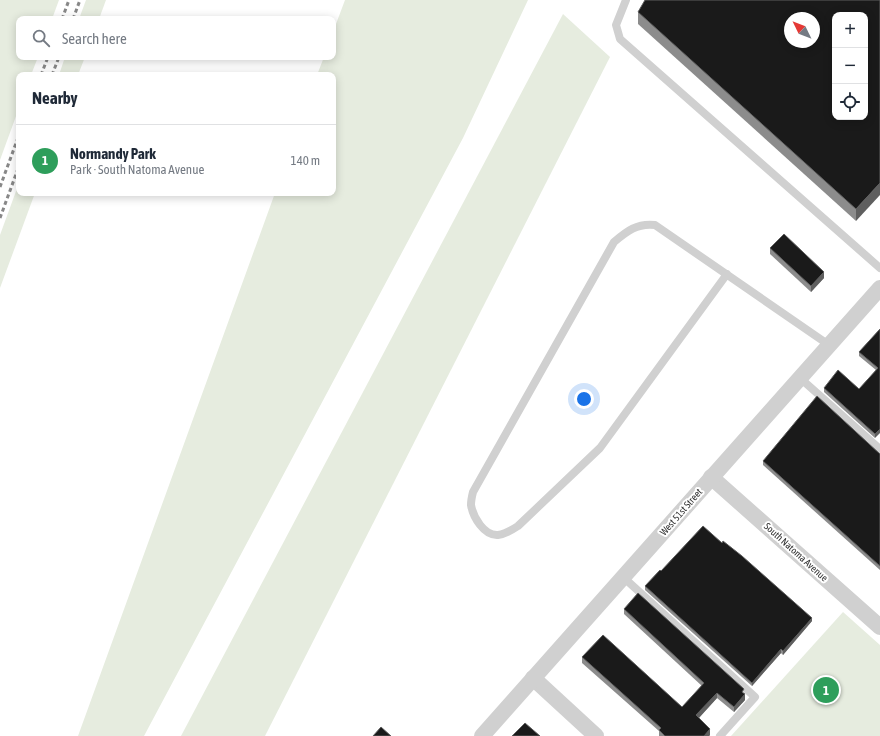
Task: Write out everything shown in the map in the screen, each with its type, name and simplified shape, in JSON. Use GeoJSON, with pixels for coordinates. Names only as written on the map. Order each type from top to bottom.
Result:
{"type":"FeatureCollection","features":[{"type":"Feature","properties":{"kind":"street","name":"West 51st Street"},"geometry":{"type":"LineString","coordinates":[[482,736],[880,288]]}},
{"type":"Feature","properties":{"kind":"street","name":"South Natoma Avenue"},"geometry":{"type":"LineString","coordinates":[[711,477],[880,627]]}},
{"type":"Feature","properties":{"kind":"street"},"geometry":{"type":"LineString","coordinates":[[533,678],[596,736]]}},
{"type":"Feature","properties":{"kind":"lane"},"geometry":{"type":"LineString","coordinates":[[626,0],[616,25],[620,39],[880,268]]}},
{"type":"Feature","properties":{"kind":"lane"},"geometry":{"type":"LineString","coordinates":[[727,274],[600,448],[518,526],[506,533],[497,535],[486,531],[478,523],[473,512],[471,503],[473,492],[614,242],[626,232],[637,226],[646,224],[655,225],[727,274],[829,345]]}},
{"type":"Feature","properties":{"kind":"lane"},"geometry":{"type":"LineString","coordinates":[[800,378],[880,449]]}},
{"type":"Feature","properties":{"kind":"lane"},"geometry":{"type":"LineString","coordinates":[[622,577],[755,696],[720,736]]}},
{"type":"Feature","properties":{"kind":"shaded area"},"geometry":{"type":"Polygon","coordinates":[[[0,0],[59,0],[53,16],[16,16],[16,60],[37,60],[32,72],[16,72],[16,116],[0,160],[0,0]]]}},
{"type":"Feature","properties":{"kind":"shaded area"},"geometry":{"type":"Polygon","coordinates":[[[86,0],[106,0],[100,16],[80,16],[86,0]]]}},
{"type":"Feature","properties":{"kind":"shaded area"},"geometry":{"type":"Polygon","coordinates":[[[345,0],[528,0],[463,138],[144,736],[78,736],[274,196],[336,196],[336,72],[318,72],[323,60],[336,60],[336,24],[345,0]]]}},
{"type":"Feature","properties":{"kind":"shaded area"},"geometry":{"type":"Polygon","coordinates":[[[563,14],[610,57],[265,736],[181,736],[563,14]]]}},
{"type":"Feature","properties":{"kind":"shaded area"},"geometry":{"type":"Polygon","coordinates":[[[64,60],[84,60],[79,72],[60,72],[64,60]]]}},
{"type":"Feature","properties":{"kind":"shaded area"},"geometry":{"type":"Polygon","coordinates":[[[16,191],[16,196],[34,196],[0,288],[0,235],[16,191]]]}},
{"type":"Feature","properties":{"kind":"shaded area"},"geometry":{"type":"Polygon","coordinates":[[[843,612],[880,645],[880,736],[731,736],[843,612]]]}},
{"type":"Feature","properties":{"kind":"building"},"geometry":{"type":"Polygon","coordinates":[[[645,0],[880,0],[880,183],[856,209],[638,12],[645,0]]]}},
{"type":"Feature","properties":{"kind":"building"},"geometry":{"type":"Polygon","coordinates":[[[784,234],[824,272],[811,286],[770,248],[784,234]]]}},
{"type":"Feature","properties":{"kind":"building"},"geometry":{"type":"Polygon","coordinates":[[[880,329],[880,429],[875,434],[824,388],[838,370],[859,389],[878,368],[859,352],[880,329]]]}},
{"type":"Feature","properties":{"kind":"building"},"geometry":{"type":"Polygon","coordinates":[[[817,396],[880,454],[880,566],[763,461],[817,396]]]}},
{"type":"Feature","properties":{"kind":"building"},"geometry":{"type":"Polygon","coordinates":[[[703,526],[722,543],[723,541],[742,556],[812,618],[783,651],[781,649],[752,683],[645,586],[703,526]]]}},
{"type":"Feature","properties":{"kind":"building"},"geometry":{"type":"Polygon","coordinates":[[[638,593],[744,689],[742,692],[745,694],[734,707],[717,693],[696,715],[710,729],[704,736],[665,736],[659,730],[661,728],[582,657],[603,635],[682,707],[704,683],[624,609],[638,593]]]}},
{"type":"Feature","properties":{"kind":"building"},"geometry":{"type":"Polygon","coordinates":[[[525,723],[540,736],[512,736],[525,723]]]}},
{"type":"Feature","properties":{"kind":"building"},"geometry":{"type":"Polygon","coordinates":[[[381,727],[391,736],[373,736],[381,727]]]}},
{"type":"Feature","properties":{"kind":"railway"},"geometry":{"type":"LineString","coordinates":[[63,16],[69,0]]}},
{"type":"Feature","properties":{"kind":"railway"},"geometry":{"type":"LineString","coordinates":[[74,16],[80,0]]}},
{"type":"Feature","properties":{"kind":"railway"},"geometry":{"type":"LineString","coordinates":[[42,72],[47,60]]}},
{"type":"Feature","properties":{"kind":"railway"},"geometry":{"type":"LineString","coordinates":[[53,72],[58,60]]}},
{"type":"Feature","properties":{"kind":"railway"},"geometry":{"type":"LineString","coordinates":[[0,187],[16,143]]}},
{"type":"Feature","properties":{"kind":"railway"},"geometry":{"type":"LineString","coordinates":[[0,218],[16,174]]}},
{"type":"Feature","properties":{"kind":"place","name":"Normandy Park"},"geometry":{"type":"Point","coordinates":[826,690]}}]}
